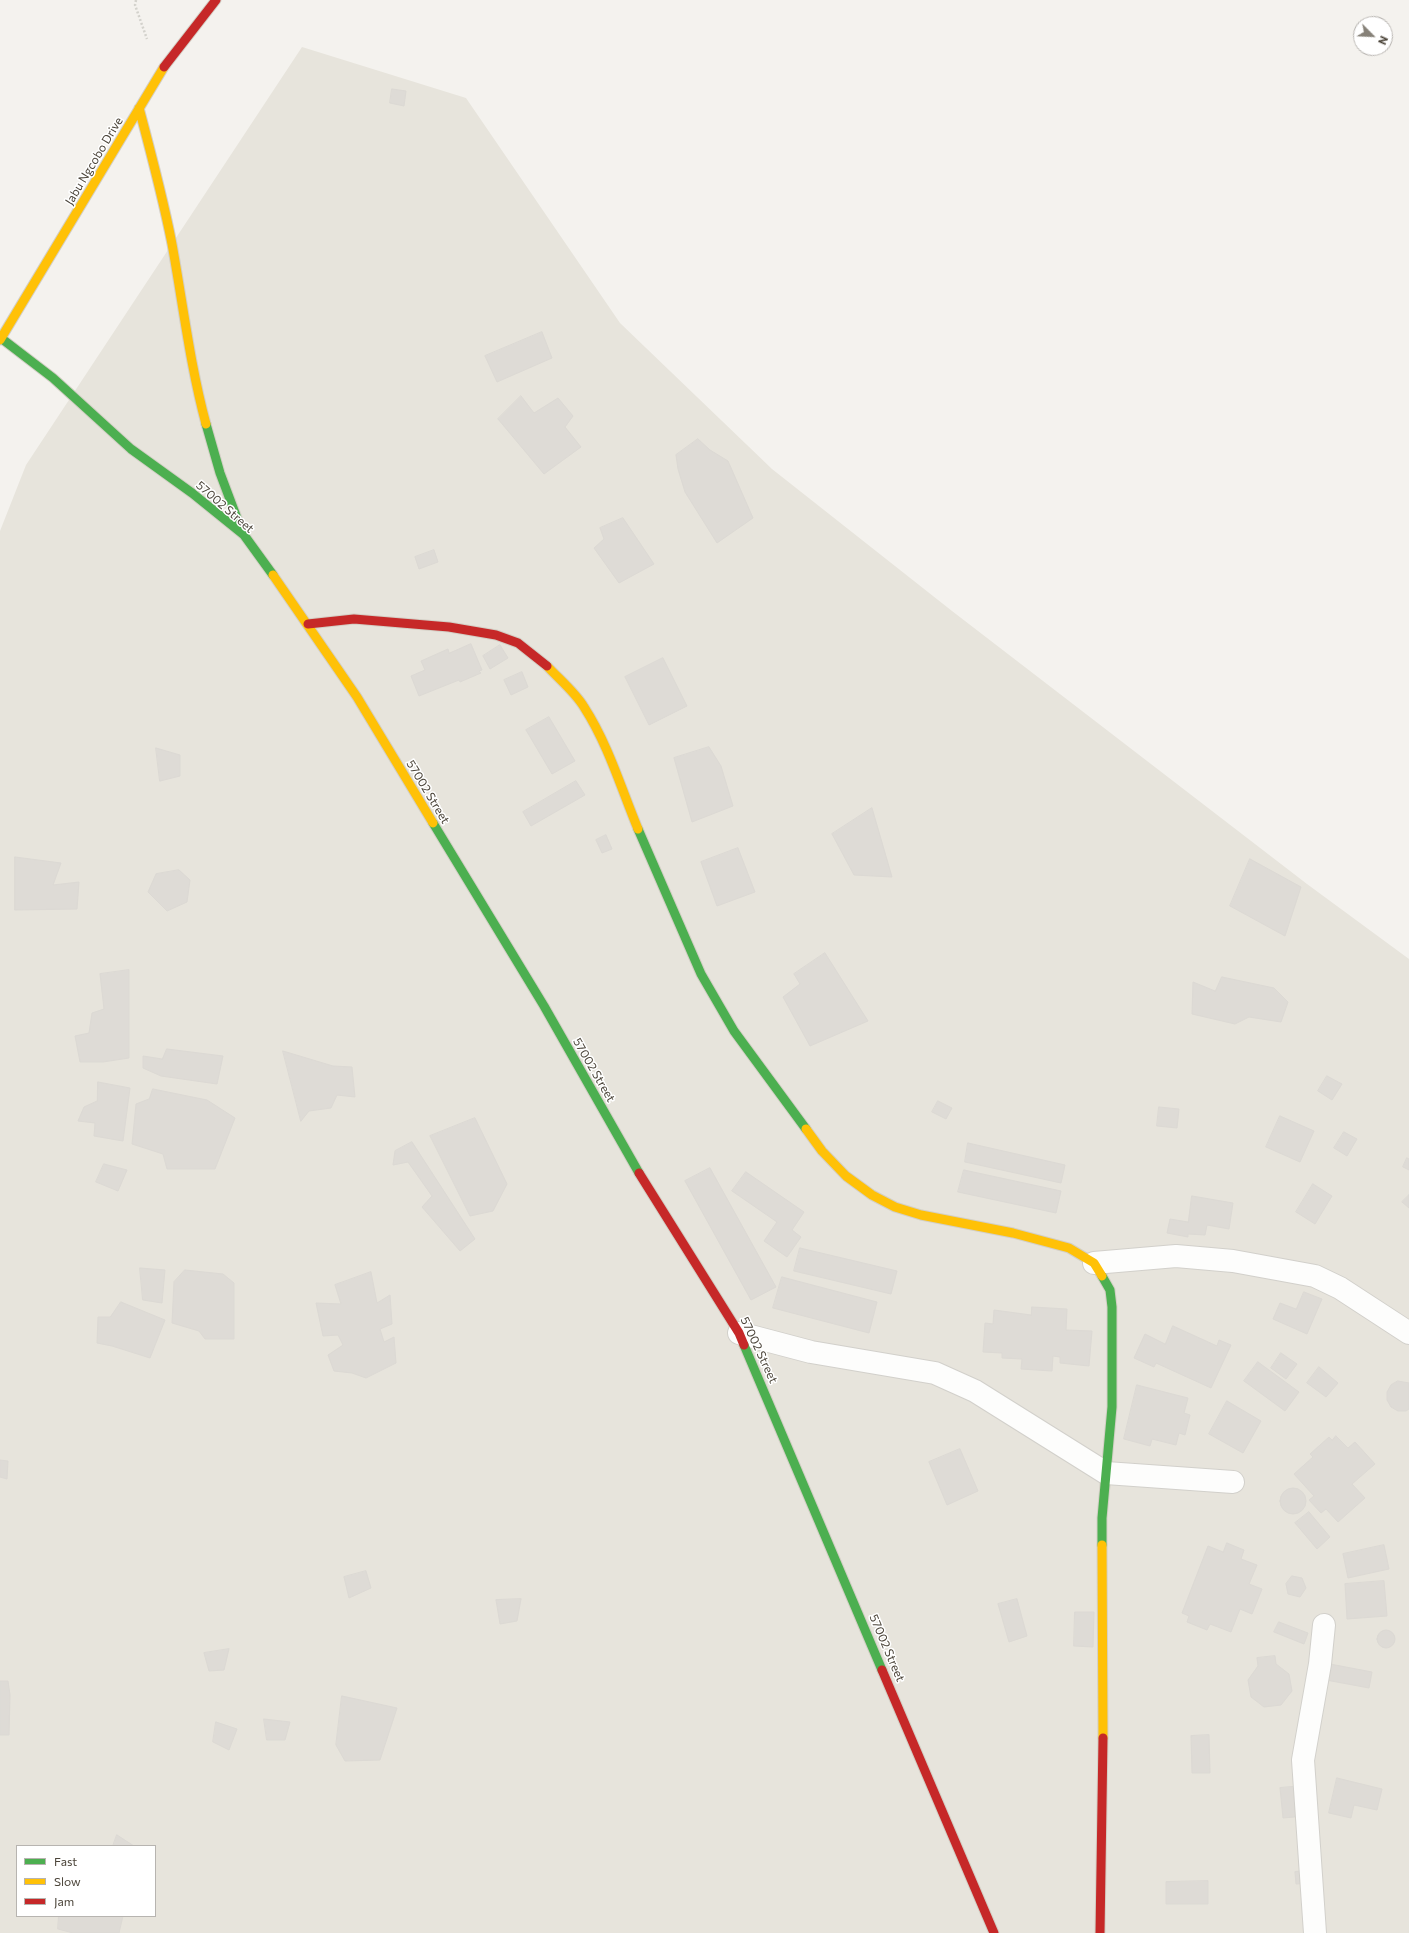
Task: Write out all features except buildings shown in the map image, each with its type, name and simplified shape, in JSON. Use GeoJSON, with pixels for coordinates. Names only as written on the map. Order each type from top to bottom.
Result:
{"type":"FeatureCollection","features":[{"type":"Feature","properties":{"kind":"street","name":"Jabu Ngcobo Drive"},"geometry":{"type":"LineString","coordinates":[[1,339],[164,67],[216,0]]}},
{"type":"Feature","properties":{"kind":"street"},"geometry":{"type":"LineString","coordinates":[[139,108],[158,177],[172,245],[184,322],[203,412],[220,474],[244,535]]}},
{"type":"Feature","properties":{"kind":"street","name":"57002 Street"},"geometry":{"type":"LineString","coordinates":[[1,339],[53,378],[131,449],[192,493],[244,535],[308,624],[357,697],[544,1006],[652,1196],[739,1333],[994,1933]]}},
{"type":"Feature","properties":{"kind":"street"},"geometry":{"type":"LineString","coordinates":[[308,624],[354,619],[448,626],[496,635],[518,643],[545,663],[583,704],[603,740],[618,782],[701,974],[734,1032],[771,1079],[822,1151],[846,1176],[872,1195],[895,1207],[921,1215],[1013,1233],[1070,1248],[1094,1262],[1110,1290],[1112,1307],[1112,1407],[1102,1518],[1103,1793],[1100,1933]]}},
{"type":"Feature","properties":{"kind":"street"},"geometry":{"type":"LineString","coordinates":[[1094,1262],[1176,1256],[1233,1261],[1315,1276],[1340,1288],[1409,1333]]}},
{"type":"Feature","properties":{"kind":"street"},"geometry":{"type":"LineString","coordinates":[[739,1333],[811,1352],[935,1373],[975,1391],[1106,1473],[1233,1482]]}},
{"type":"Feature","properties":{"kind":"street"},"geometry":{"type":"LineString","coordinates":[[1315,1933],[1302,1760],[1320,1664],[1324,1625]]}},
{"type":"Feature","properties":{"kind":"path"},"geometry":{"type":"LineString","coordinates":[[136,0],[135,5],[147,39],[164,67]]}},
{"type":"Feature","properties":{"kind":"shaded area"},"geometry":{"type":"Polygon","coordinates":[[[302,47],[466,98],[620,323],[772,469],[952,611],[1307,884],[1409,959],[1409,1933],[0,1933],[0,531],[26,465],[302,47]]]}},
{"type":"Feature","properties":{"kind":"traffic: fast"},"geometry":{"type":"LineString","coordinates":[[1,338],[53,378],[131,449],[192,493],[244,535],[273,575]]}},
{"type":"Feature","properties":{"kind":"traffic: fast"},"geometry":{"type":"LineString","coordinates":[[206,424],[220,473],[243,534]]}},
{"type":"Feature","properties":{"kind":"traffic: fast"},"geometry":{"type":"LineString","coordinates":[[433,823],[544,1006],[639,1173]]}},
{"type":"Feature","properties":{"kind":"traffic: fast"},"geometry":{"type":"LineString","coordinates":[[638,829],[701,974],[734,1031],[806,1129]]}},
{"type":"Feature","properties":{"kind":"traffic: fast"},"geometry":{"type":"LineString","coordinates":[[1102,1276],[1110,1290],[1112,1307],[1112,1407],[1102,1518],[1102,1545]]}},
{"type":"Feature","properties":{"kind":"traffic: fast"},"geometry":{"type":"LineString","coordinates":[[744,1345],[882,1670]]}},
{"type":"Feature","properties":{"kind":"traffic: slow"},"geometry":{"type":"LineString","coordinates":[[0,340],[164,67]]}},
{"type":"Feature","properties":{"kind":"traffic: slow"},"geometry":{"type":"LineString","coordinates":[[139,108],[157,176],[168,227],[191,357],[206,424]]}},
{"type":"Feature","properties":{"kind":"traffic: slow"},"geometry":{"type":"LineString","coordinates":[[273,575],[357,697],[433,823]]}},
{"type":"Feature","properties":{"kind":"traffic: slow"},"geometry":{"type":"LineString","coordinates":[[547,666],[576,696],[593,721],[614,766],[638,829]]}},
{"type":"Feature","properties":{"kind":"traffic: slow"},"geometry":{"type":"LineString","coordinates":[[806,1129],[822,1151],[846,1176],[872,1195],[895,1207],[921,1215],[1013,1233],[1069,1248],[1094,1263],[1102,1276]]}},
{"type":"Feature","properties":{"kind":"traffic: slow"},"geometry":{"type":"LineString","coordinates":[[1102,1545],[1103,1738]]}},
{"type":"Feature","properties":{"kind":"traffic: jam"},"geometry":{"type":"LineString","coordinates":[[164,67],[216,0]]}},
{"type":"Feature","properties":{"kind":"traffic: jam"},"geometry":{"type":"LineString","coordinates":[[308,624],[354,619],[449,627],[496,635],[518,643],[547,666]]}},
{"type":"Feature","properties":{"kind":"traffic: jam"},"geometry":{"type":"LineString","coordinates":[[639,1173],[739,1333],[744,1345]]}},
{"type":"Feature","properties":{"kind":"traffic: jam"},"geometry":{"type":"LineString","coordinates":[[882,1670],[994,1933]]}},
{"type":"Feature","properties":{"kind":"traffic: jam"},"geometry":{"type":"LineString","coordinates":[[1100,1933],[1103,1738]]}}]}
